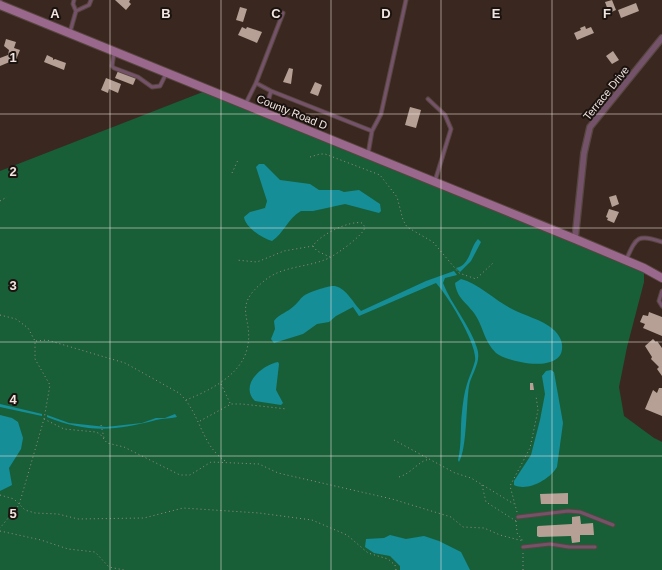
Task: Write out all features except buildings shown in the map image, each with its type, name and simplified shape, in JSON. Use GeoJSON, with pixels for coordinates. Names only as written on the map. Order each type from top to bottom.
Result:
{"type":"FeatureCollection","features":[{"type":"Feature","properties":{"kind":"main road","name":"County Road D"},"geometry":{"type":"LineString","coordinates":[[0,6],[265,112],[644,268]]}},
{"type":"Feature","properties":{"kind":"main road"},"geometry":{"type":"LineString","coordinates":[[644,268],[662,272]]}},
{"type":"Feature","properties":{"kind":"main road"},"geometry":{"type":"LineString","coordinates":[[644,268],[662,278]]}},
{"type":"Feature","properties":{"kind":"street","name":"Terrace Drive"},"geometry":{"type":"LineString","coordinates":[[575,239],[584,153],[590,127],[662,38]]}},
{"type":"Feature","properties":{"kind":"lane"},"geometry":{"type":"LineString","coordinates":[[70,34],[76,11],[73,4],[74,0]]}},
{"type":"Feature","properties":{"kind":"lane"},"geometry":{"type":"LineString","coordinates":[[76,11],[89,5],[91,0]]}},
{"type":"Feature","properties":{"kind":"lane"},"geometry":{"type":"LineString","coordinates":[[367,155],[372,131],[382,114],[406,0]]}},
{"type":"Feature","properties":{"kind":"lane"},"geometry":{"type":"LineString","coordinates":[[245,105],[256,83],[283,13]]}},
{"type":"Feature","properties":{"kind":"lane"},"geometry":{"type":"LineString","coordinates":[[114,52],[112,66],[138,77],[152,86],[160,86],[166,73]]}},
{"type":"Feature","properties":{"kind":"lane"},"geometry":{"type":"LineString","coordinates":[[256,83],[271,91],[372,131]]}},
{"type":"Feature","properties":{"kind":"lane"},"geometry":{"type":"LineString","coordinates":[[265,112],[271,91]]}},
{"type":"Feature","properties":{"kind":"lane"},"geometry":{"type":"LineString","coordinates":[[428,99],[445,115],[451,129],[435,183]]}},
{"type":"Feature","properties":{"kind":"lane"},"geometry":{"type":"LineString","coordinates":[[626,260],[633,245],[638,239],[647,237],[662,242]]}},
{"type":"Feature","properties":{"kind":"lane"},"geometry":{"type":"LineString","coordinates":[[662,291],[659,302],[662,306]]}},
{"type":"Feature","properties":{"kind":"lane"},"geometry":{"type":"LineString","coordinates":[[518,517],[568,511],[580,512],[613,525]]}},
{"type":"Feature","properties":{"kind":"lane"},"geometry":{"type":"LineString","coordinates":[[523,547],[550,544],[569,547],[595,547]]}},
{"type":"Feature","properties":{"kind":"path"},"geometry":{"type":"LineString","coordinates":[[310,157],[325,154],[380,175],[397,197],[403,220],[407,226],[433,242],[459,274],[476,279],[493,263]]}},
{"type":"Feature","properties":{"kind":"path"},"geometry":{"type":"LineString","coordinates":[[232,173],[238,160]]}},
{"type":"Feature","properties":{"kind":"path"},"geometry":{"type":"LineString","coordinates":[[0,201],[7,196]]}},
{"type":"Feature","properties":{"kind":"path"},"geometry":{"type":"LineString","coordinates":[[186,400],[221,384],[236,367],[247,350],[246,306],[249,295],[267,278],[276,272],[330,258],[363,233],[365,229],[362,223],[357,222],[332,231],[316,240],[313,246]]}},
{"type":"Feature","properties":{"kind":"path"},"geometry":{"type":"LineString","coordinates":[[313,246],[317,251],[330,258]]}},
{"type":"Feature","properties":{"kind":"path"},"geometry":{"type":"LineString","coordinates":[[236,260],[257,262],[284,251],[313,246]]}},
{"type":"Feature","properties":{"kind":"path"},"geometry":{"type":"LineString","coordinates":[[0,315],[16,319],[24,324],[32,334],[35,341],[35,359],[50,385],[44,419],[18,505],[0,530],[41,540],[68,549],[95,552],[109,567],[124,570]]}},
{"type":"Feature","properties":{"kind":"path"},"geometry":{"type":"LineString","coordinates":[[35,341],[47,340],[125,363],[179,393],[186,400],[199,422],[211,450],[227,463]]}},
{"type":"Feature","properties":{"kind":"path"},"geometry":{"type":"LineString","coordinates":[[221,384],[231,404]]}},
{"type":"Feature","properties":{"kind":"path"},"geometry":{"type":"LineString","coordinates":[[523,570],[523,541],[517,533],[516,522],[518,517],[510,486],[530,448],[538,410],[536,396]]}},
{"type":"Feature","properties":{"kind":"path"},"geometry":{"type":"LineString","coordinates":[[199,422],[231,404],[287,409]]}},
{"type":"Feature","properties":{"kind":"path"},"geometry":{"type":"LineString","coordinates":[[44,419],[64,429],[96,432],[104,438]]}},
{"type":"Feature","properties":{"kind":"path"},"geometry":{"type":"LineString","coordinates":[[101,425],[104,438],[107,443],[124,447],[180,475],[190,475],[211,462],[259,464],[278,473],[392,499],[451,517],[463,527],[484,528],[500,535],[523,541]]}},
{"type":"Feature","properties":{"kind":"path"},"geometry":{"type":"LineString","coordinates":[[394,440],[454,473],[471,478],[514,504]]}},
{"type":"Feature","properties":{"kind":"path"},"geometry":{"type":"LineString","coordinates":[[399,477],[411,472],[424,460],[431,459]]}},
{"type":"Feature","properties":{"kind":"path"},"geometry":{"type":"LineString","coordinates":[[482,485],[486,502],[516,522]]}},
{"type":"Feature","properties":{"kind":"path"},"geometry":{"type":"LineString","coordinates":[[0,495],[14,499],[18,505],[35,513],[58,514],[78,518],[144,518],[183,508],[259,513],[312,520],[347,535],[368,553],[388,559],[395,565],[396,570]]}},
{"type":"Feature","properties":{"kind":"green space"},"geometry":{"type":"Polygon","coordinates":[[[208,90],[644,268],[644,282],[627,347],[619,387],[624,416],[654,438],[662,442],[662,570],[0,570],[0,171],[208,90]]]}},
{"type":"Feature","properties":{"kind":"water"},"geometry":{"type":"Polygon","coordinates":[[[259,164],[264,164],[280,180],[310,184],[319,190],[339,190],[344,192],[359,190],[380,204],[381,211],[379,213],[345,204],[313,211],[301,211],[276,238],[272,241],[268,240],[247,225],[244,217],[250,212],[265,208],[267,201],[256,167],[259,164]]]}},
{"type":"Feature","properties":{"kind":"water"},"geometry":{"type":"Polygon","coordinates":[[[478,239],[481,242],[471,261],[460,272],[456,268],[461,267],[464,264],[478,239]]]}},
{"type":"Feature","properties":{"kind":"water"},"geometry":{"type":"Polygon","coordinates":[[[454,271],[457,275],[445,278],[443,283],[451,300],[470,331],[478,353],[477,363],[469,386],[464,447],[459,462],[463,402],[466,387],[475,361],[475,354],[461,321],[448,298],[436,283],[359,316],[353,307],[336,316],[329,322],[317,324],[303,334],[274,343],[271,339],[275,329],[274,321],[292,308],[304,296],[315,291],[335,286],[343,290],[361,311],[426,281],[454,271]]]}},
{"type":"Feature","properties":{"kind":"water"},"geometry":{"type":"Polygon","coordinates":[[[461,279],[480,288],[504,305],[549,326],[558,334],[561,341],[562,349],[559,356],[553,361],[533,364],[512,360],[502,357],[496,353],[489,344],[477,318],[462,299],[456,288],[455,283],[461,279]]]}},
{"type":"Feature","properties":{"kind":"water"},"geometry":{"type":"Polygon","coordinates":[[[278,362],[276,390],[283,403],[281,405],[255,401],[251,395],[251,382],[259,371],[278,362]]]}},
{"type":"Feature","properties":{"kind":"water"},"geometry":{"type":"Polygon","coordinates":[[[551,370],[554,372],[563,423],[557,467],[554,472],[544,480],[532,486],[520,487],[514,485],[514,481],[531,455],[545,394],[542,376],[546,371],[551,370]]]}},
{"type":"Feature","properties":{"kind":"water"},"geometry":{"type":"Polygon","coordinates":[[[0,404],[42,414],[42,416],[0,407],[0,404]]]}},
{"type":"Feature","properties":{"kind":"water"},"geometry":{"type":"Polygon","coordinates":[[[175,414],[177,417],[159,419],[141,424],[101,429],[75,426],[47,417],[47,415],[69,423],[106,427],[142,423],[156,418],[165,418],[175,414]]]}},
{"type":"Feature","properties":{"kind":"water"},"geometry":{"type":"Polygon","coordinates":[[[0,415],[12,418],[18,422],[23,438],[21,449],[9,468],[12,485],[0,491],[0,415]]]}},
{"type":"Feature","properties":{"kind":"water"},"geometry":{"type":"Polygon","coordinates":[[[390,535],[406,539],[424,536],[439,541],[461,552],[470,570],[400,570],[400,566],[390,556],[374,553],[365,547],[366,539],[384,538],[390,535]]]}}]}
